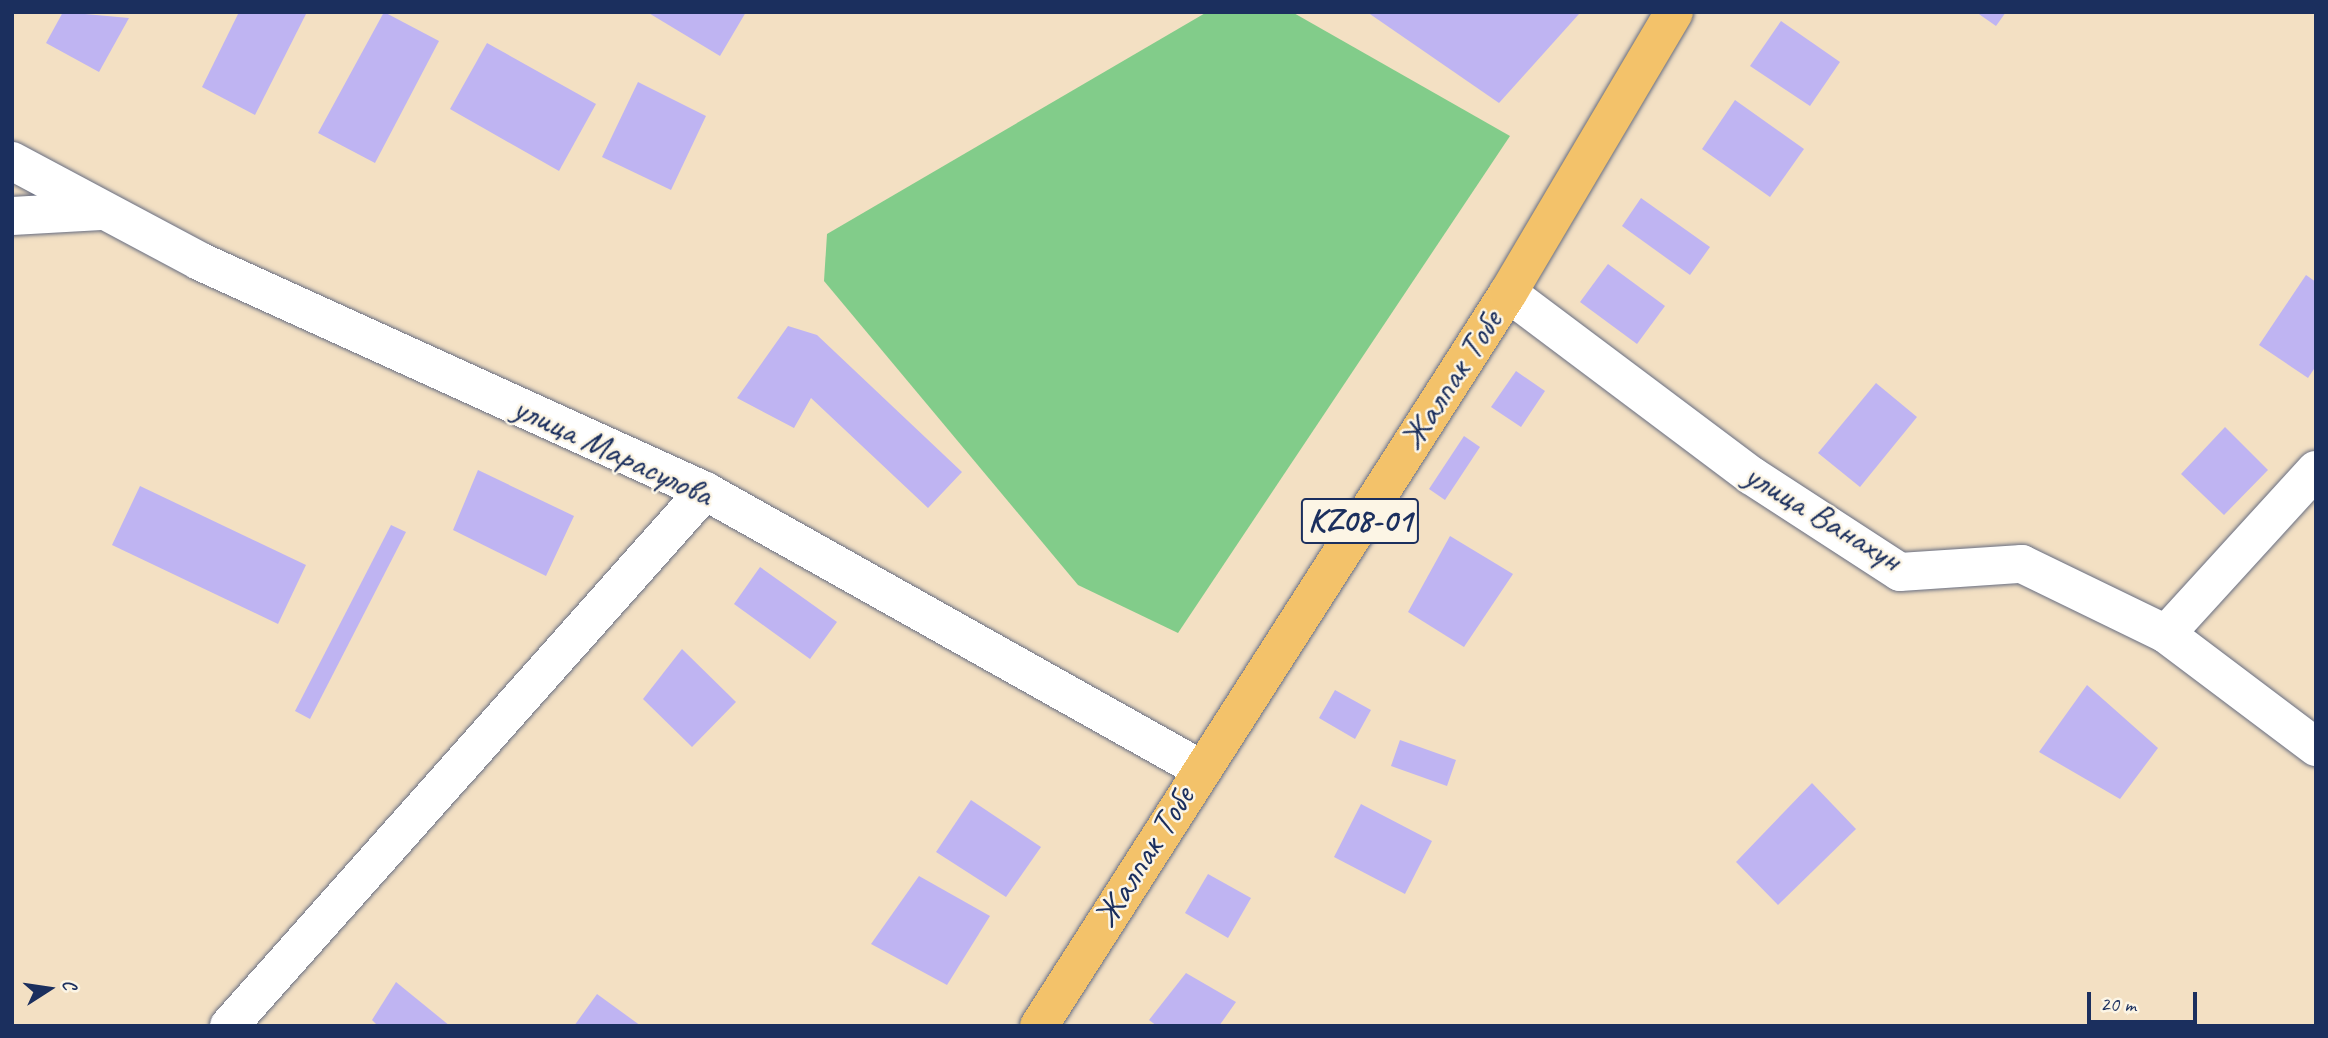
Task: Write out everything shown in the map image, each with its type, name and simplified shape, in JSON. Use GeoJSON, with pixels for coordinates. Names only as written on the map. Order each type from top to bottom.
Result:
{"type":"FeatureCollection","features":[{"type":"Feature","properties":{"kind":"main road","name":"Жалпак Тобе"},"geometry":{"type":"LineString","coordinates":[[1040,1026],[1199,768],[1508,293],[1674,12]]}},
{"type":"Feature","properties":{"kind":"street","name":"улица Марасулова"},"geometry":{"type":"LineString","coordinates":[[12,161],[101,211],[705,491],[1199,768]]}},
{"type":"Feature","properties":{"kind":"street"},"geometry":{"type":"LineString","coordinates":[[12,216],[101,211]]}},
{"type":"Feature","properties":{"kind":"street","name":"улица Ванахун"},"geometry":{"type":"LineString","coordinates":[[1508,293],[1752,476],[1899,572],[2021,564],[2166,634],[2316,747]]}},
{"type":"Feature","properties":{"kind":"street"},"geometry":{"type":"LineString","coordinates":[[2166,634],[2316,470]]}},
{"type":"Feature","properties":{"kind":"street"},"geometry":{"type":"LineString","coordinates":[[229,1026],[705,491]]}},
{"type":"Feature","properties":{"kind":"green space"},"geometry":{"type":"Polygon","coordinates":[[[1207,12],[1292,12],[1510,136],[1178,633],[1078,585],[824,281],[827,234],[1207,12]]]}},
{"type":"Feature","properties":{"kind":"building"},"geometry":{"type":"Polygon","coordinates":[[[63,12],[129,18],[99,72],[46,43],[63,12]]]}},
{"type":"Feature","properties":{"kind":"building"},"geometry":{"type":"Polygon","coordinates":[[[239,12],[307,12],[255,115],[202,87],[239,12]]]}},
{"type":"Feature","properties":{"kind":"building"},"geometry":{"type":"Polygon","coordinates":[[[384,12],[439,41],[375,163],[318,133],[384,12]]]}},
{"type":"Feature","properties":{"kind":"building"},"geometry":{"type":"Polygon","coordinates":[[[647,12],[746,12],[720,56],[647,12]]]}},
{"type":"Feature","properties":{"kind":"building"},"geometry":{"type":"Polygon","coordinates":[[[1367,12],[1576,12],[1579,14],[1499,103],[1367,12]]]}},
{"type":"Feature","properties":{"kind":"building"},"geometry":{"type":"Polygon","coordinates":[[[1976,12],[2006,12],[1996,26],[1976,12]]]}},
{"type":"Feature","properties":{"kind":"building"},"geometry":{"type":"Polygon","coordinates":[[[1781,21],[1840,62],[1810,106],[1750,66],[1781,21]]]}},
{"type":"Feature","properties":{"kind":"building"},"geometry":{"type":"Polygon","coordinates":[[[487,43],[596,104],[559,171],[450,109],[487,43]]]}},
{"type":"Feature","properties":{"kind":"building"},"geometry":{"type":"Polygon","coordinates":[[[638,82],[706,116],[671,190],[602,157],[638,82]]]}},
{"type":"Feature","properties":{"kind":"building"},"geometry":{"type":"Polygon","coordinates":[[[1735,100],[1804,149],[1770,197],[1702,149],[1735,100]]]}},
{"type":"Feature","properties":{"kind":"building"},"geometry":{"type":"Polygon","coordinates":[[[1641,198],[1710,247],[1690,275],[1622,226],[1641,198]]]}},
{"type":"Feature","properties":{"kind":"building"},"geometry":{"type":"Polygon","coordinates":[[[1608,264],[1665,306],[1637,344],[1580,302],[1608,264]]]}},
{"type":"Feature","properties":{"kind":"building"},"geometry":{"type":"Polygon","coordinates":[[[2306,275],[2316,282],[2316,366],[2308,378],[2259,345],[2306,275]]]}},
{"type":"Feature","properties":{"kind":"building"},"geometry":{"type":"Polygon","coordinates":[[[788,326],[817,335],[962,472],[928,508],[811,398],[794,428],[737,398],[788,326]]]}},
{"type":"Feature","properties":{"kind":"building"},"geometry":{"type":"Polygon","coordinates":[[[1516,371],[1545,391],[1521,427],[1491,407],[1516,371]]]}},
{"type":"Feature","properties":{"kind":"building"},"geometry":{"type":"Polygon","coordinates":[[[1876,383],[1917,417],[1860,487],[1818,453],[1876,383]]]}},
{"type":"Feature","properties":{"kind":"building"},"geometry":{"type":"Polygon","coordinates":[[[2225,427],[2268,470],[2224,515],[2181,474],[2225,427]]]}},
{"type":"Feature","properties":{"kind":"building"},"geometry":{"type":"Polygon","coordinates":[[[1464,436],[1480,447],[1445,500],[1429,489],[1464,436]]]}},
{"type":"Feature","properties":{"kind":"building"},"geometry":{"type":"Polygon","coordinates":[[[478,470],[574,516],[546,576],[453,530],[478,470]]]}},
{"type":"Feature","properties":{"kind":"building"},"geometry":{"type":"Polygon","coordinates":[[[140,486],[306,565],[278,624],[112,545],[140,486]]]}},
{"type":"Feature","properties":{"kind":"building"},"geometry":{"type":"Polygon","coordinates":[[[391,525],[406,532],[310,719],[295,711],[391,525]]]}},
{"type":"Feature","properties":{"kind":"building"},"geometry":{"type":"Polygon","coordinates":[[[1450,536],[1513,574],[1464,647],[1408,612],[1450,536]]]}},
{"type":"Feature","properties":{"kind":"building"},"geometry":{"type":"Polygon","coordinates":[[[760,567],[837,622],[810,659],[734,604],[760,567]]]}},
{"type":"Feature","properties":{"kind":"building"},"geometry":{"type":"Polygon","coordinates":[[[682,649],[736,702],[692,747],[643,699],[682,649]]]}},
{"type":"Feature","properties":{"kind":"building"},"geometry":{"type":"Polygon","coordinates":[[[2087,685],[2158,748],[2120,799],[2039,752],[2087,685]]]}},
{"type":"Feature","properties":{"kind":"building"},"geometry":{"type":"Polygon","coordinates":[[[1335,690],[1371,710],[1355,739],[1319,718],[1335,690]]]}},
{"type":"Feature","properties":{"kind":"building"},"geometry":{"type":"Polygon","coordinates":[[[1400,740],[1456,760],[1447,786],[1391,766],[1400,740]]]}},
{"type":"Feature","properties":{"kind":"building"},"geometry":{"type":"Polygon","coordinates":[[[1812,783],[1856,829],[1778,905],[1736,862],[1812,783]]]}},
{"type":"Feature","properties":{"kind":"building"},"geometry":{"type":"Polygon","coordinates":[[[971,800],[1041,847],[1006,897],[936,852],[971,800]]]}},
{"type":"Feature","properties":{"kind":"building"},"geometry":{"type":"Polygon","coordinates":[[[1361,804],[1432,841],[1405,894],[1334,857],[1361,804]]]}},
{"type":"Feature","properties":{"kind":"building"},"geometry":{"type":"Polygon","coordinates":[[[1208,874],[1251,898],[1228,938],[1185,913],[1208,874]]]}},
{"type":"Feature","properties":{"kind":"building"},"geometry":{"type":"Polygon","coordinates":[[[919,876],[990,916],[947,985],[871,944],[919,876]]]}},
{"type":"Feature","properties":{"kind":"building"},"geometry":{"type":"Polygon","coordinates":[[[1186,973],[1236,1002],[1219,1026],[1157,1026],[1149,1020],[1186,973]]]}},
{"type":"Feature","properties":{"kind":"building"},"geometry":{"type":"Polygon","coordinates":[[[396,982],[450,1026],[378,1026],[372,1020],[396,982]]]}},
{"type":"Feature","properties":{"kind":"building"},"geometry":{"type":"Polygon","coordinates":[[[597,994],[641,1026],[574,1026],[597,994]]]}}]}
